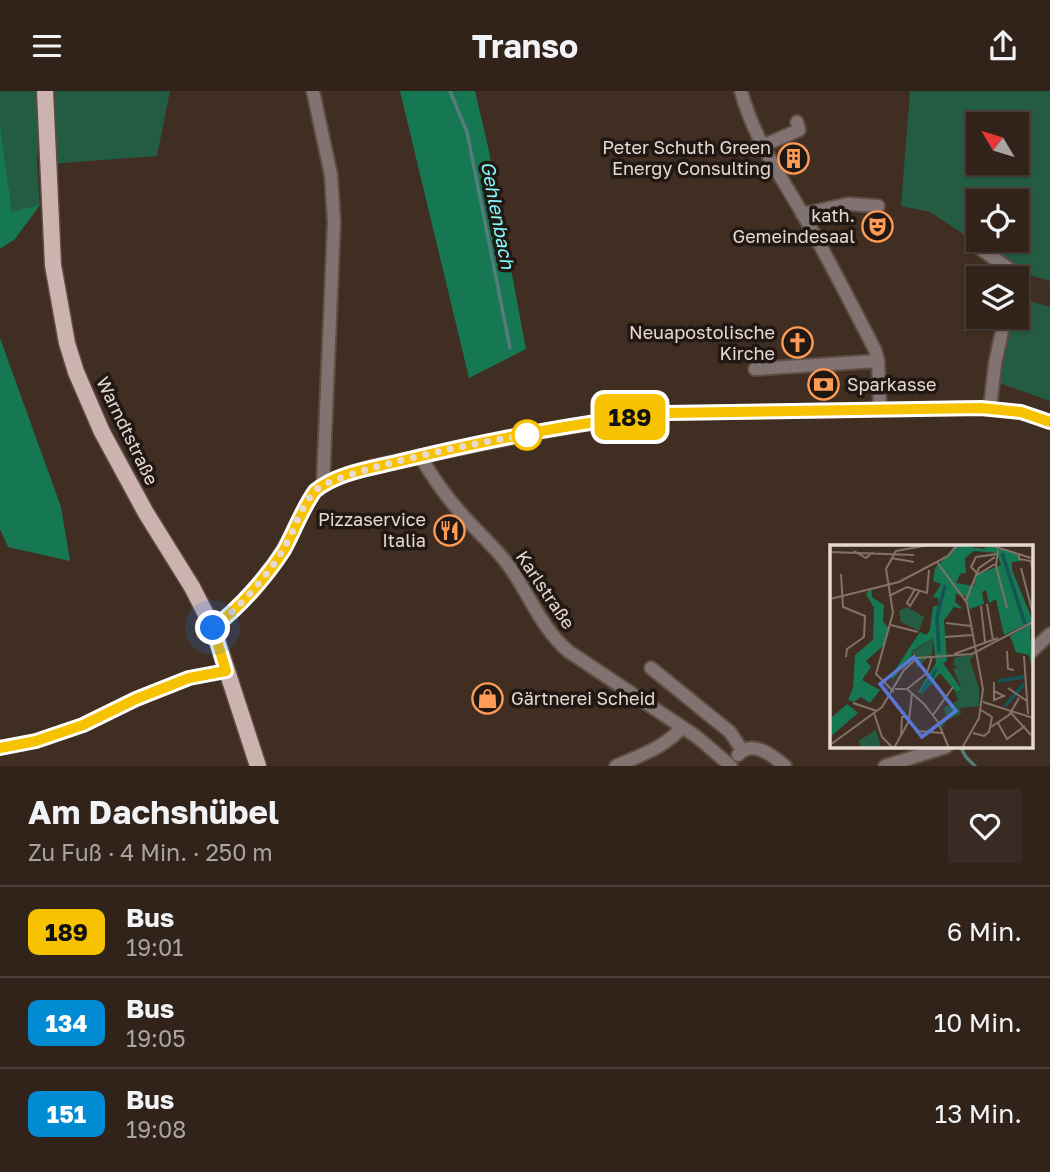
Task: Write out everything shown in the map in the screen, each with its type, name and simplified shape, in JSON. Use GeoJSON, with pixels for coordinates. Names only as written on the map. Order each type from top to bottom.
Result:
{"type":"FeatureCollection","features":[{"type":"Feature","properties":{"kind":"main road","name":"Warndtstraße"},"geometry":{"type":"LineString","coordinates":[[45,91],[53,265],[67,343],[76,372],[102,432],[213,628],[258,766]]}},
{"type":"Feature","properties":{"kind":"street"},"geometry":{"type":"LineString","coordinates":[[313,91],[331,175],[334,222],[323,484]]}},
{"type":"Feature","properties":{"kind":"street"},"geometry":{"type":"LineString","coordinates":[[741,91],[762,146],[803,214],[878,361],[880,409]]}},
{"type":"Feature","properties":{"kind":"street"},"geometry":{"type":"LineString","coordinates":[[762,146],[799,130],[797,123]]}},
{"type":"Feature","properties":{"kind":"street"},"geometry":{"type":"LineString","coordinates":[[803,214],[848,204],[878,206]]}},
{"type":"Feature","properties":{"kind":"street"},"geometry":{"type":"LineString","coordinates":[[985,252],[1005,266]]}},
{"type":"Feature","properties":{"kind":"street"},"geometry":{"type":"LineString","coordinates":[[990,408],[1002,329]]}},
{"type":"Feature","properties":{"kind":"street"},"geometry":{"type":"LineString","coordinates":[[755,369],[878,361]]}},
{"type":"Feature","properties":{"kind":"street"},"geometry":{"type":"LineString","coordinates":[[213,628],[229,615],[268,570],[284,549],[308,500],[323,484],[346,475],[420,456],[656,414],[990,408],[1021,412],[1050,422]]}},
{"type":"Feature","properties":{"kind":"street","name":"Karlstraße"},"geometry":{"type":"LineString","coordinates":[[420,456],[446,495],[504,559],[524,586],[556,641],[682,727],[731,765]]}},
{"type":"Feature","properties":{"kind":"street"},"geometry":{"type":"LineString","coordinates":[[1032,651],[1050,634]]}},
{"type":"Feature","properties":{"kind":"street"},"geometry":{"type":"LineString","coordinates":[[651,668],[730,732],[742,750]]}},
{"type":"Feature","properties":{"kind":"street"},"geometry":{"type":"LineString","coordinates":[[0,748],[36,741],[83,725],[136,699],[189,678],[226,671]]}},
{"type":"Feature","properties":{"kind":"street"},"geometry":{"type":"LineString","coordinates":[[616,766],[652,750],[682,727]]}},
{"type":"Feature","properties":{"kind":"street"},"geometry":{"type":"LineString","coordinates":[[731,765],[742,750],[752,747],[763,750],[785,766]]}},
{"type":"Feature","properties":{"kind":"street"},"geometry":{"type":"LineString","coordinates":[[885,766],[943,748]]}},
{"type":"Feature","properties":{"kind":"green space"},"geometry":{"type":"Polygon","coordinates":[[[0,91],[41,91],[37,165],[40,205],[12,213],[0,125],[0,91]]]}},
{"type":"Feature","properties":{"kind":"green space"},"geometry":{"type":"Polygon","coordinates":[[[49,91],[170,91],[157,156],[49,164],[49,91]]]}},
{"type":"Feature","properties":{"kind":"green space"},"geometry":{"type":"Polygon","coordinates":[[[400,91],[475,91],[526,349],[469,378],[400,91]]]}},
{"type":"Feature","properties":{"kind":"green space"},"geometry":{"type":"Polygon","coordinates":[[[910,91],[1050,91],[1050,281],[1029,275],[1029,266],[1012,266],[991,252],[1029,252],[1029,189],[966,189],[966,236],[930,212],[901,206],[910,91]]]}},
{"type":"Feature","properties":{"kind":"green space"},"geometry":{"type":"Polygon","coordinates":[[[0,125],[12,212],[40,205],[15,239],[0,249],[0,125]]]}},
{"type":"Feature","properties":{"kind":"green space"},"geometry":{"type":"Polygon","coordinates":[[[1029,301],[1050,307],[1050,401],[999,383],[1010,329],[1029,329],[1029,301]]]}},
{"type":"Feature","properties":{"kind":"green space"},"geometry":{"type":"Polygon","coordinates":[[[0,338],[61,507],[70,561],[8,547],[0,529],[0,338]]]}},
{"type":"Feature","properties":{"kind":"waterway","name":"Gehlenbach"},"geometry":{"type":"LineString","coordinates":[[450,91],[467,132],[510,348]]}},
{"type":"Feature","properties":{"kind":"waterway","name":"Gehlenbach"},"geometry":{"type":"LineString","coordinates":[[961,748],[975,766]]}},
{"type":"Feature","properties":{"kind":"bus line","name":"189"},"geometry":{"type":"LineString","coordinates":[[0,748],[36,741],[83,725],[136,699],[189,678],[226,671],[213,628],[229,615],[284,549],[315,491],[323,484],[346,475],[420,456],[525,435],[624,417],[667,413],[981,408],[1021,412],[1050,422]]}},
{"type":"Feature","properties":{"kind":"place","name":"Peter Schuth Green Energy Consulting"},"geometry":{"type":"Point","coordinates":[794,158]}},
{"type":"Feature","properties":{"kind":"place","name":"kath. Gemeindesaal"},"geometry":{"type":"Point","coordinates":[878,226]}},
{"type":"Feature","properties":{"kind":"place","name":"Neuapostolische Kirche"},"geometry":{"type":"Point","coordinates":[798,343]}},
{"type":"Feature","properties":{"kind":"place","name":"Sparkasse"},"geometry":{"type":"Point","coordinates":[824,385]}},
{"type":"Feature","properties":{"kind":"place","name":"Pizzaservice Italia"},"geometry":{"type":"Point","coordinates":[449,530]}},
{"type":"Feature","properties":{"kind":"place","name":"Gärtnerei Scheid"},"geometry":{"type":"Point","coordinates":[488,699]}},
{"type":"Feature","properties":{"kind":"route"},"geometry":{"type":"LineString","coordinates":[[213,628],[229,615],[268,570],[284,549],[308,500],[323,484],[346,475],[420,456],[527,435]]}}]}
